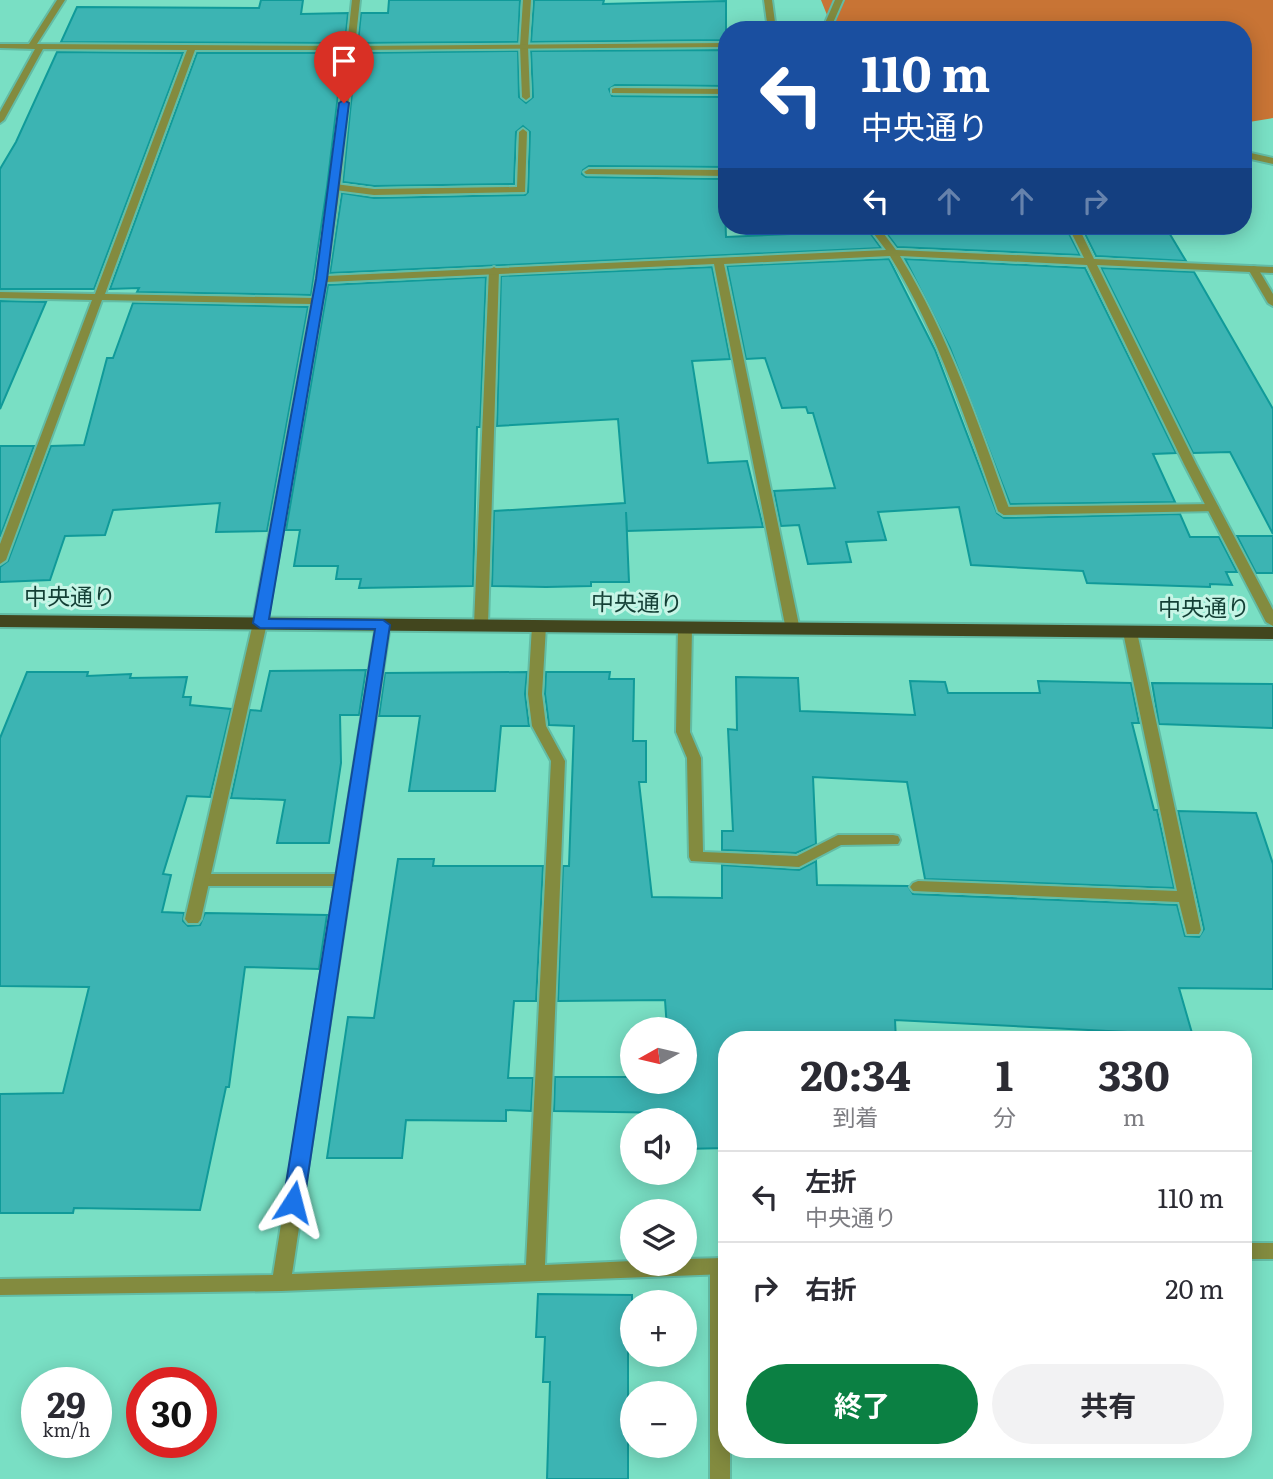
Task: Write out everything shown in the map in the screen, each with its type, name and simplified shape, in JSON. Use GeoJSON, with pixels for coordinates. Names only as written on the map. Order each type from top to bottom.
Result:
{"type":"FeatureCollection","features":[{"type":"Feature","properties":{"kind":"highway","name":"中央通り"},"geometry":{"type":"LineString","coordinates":[[0,621],[1273,633]]}},
{"type":"Feature","properties":{"kind":"street"},"geometry":{"type":"LineString","coordinates":[[0,120],[61,0]]}},
{"type":"Feature","properties":{"kind":"street"},"geometry":{"type":"LineString","coordinates":[[194,919],[260,623],[321,279],[335,187],[356,0]]}},
{"type":"Feature","properties":{"kind":"street"},"geometry":{"type":"LineString","coordinates":[[526,97],[524,46],[527,0]]}},
{"type":"Feature","properties":{"kind":"street"},"geometry":{"type":"LineString","coordinates":[[768,0],[771,21]]}},
{"type":"Feature","properties":{"kind":"street"},"geometry":{"type":"LineString","coordinates":[[830,21],[839,0]]}},
{"type":"Feature","properties":{"kind":"street"},"geometry":{"type":"LineString","coordinates":[[0,46],[349,48],[718,45]]}},
{"type":"Feature","properties":{"kind":"street"},"geometry":{"type":"LineString","coordinates":[[0,560],[192,47]]}},
{"type":"Feature","properties":{"kind":"street"},"geometry":{"type":"LineString","coordinates":[[615,91],[718,92]]}},
{"type":"Feature","properties":{"kind":"street"},"geometry":{"type":"LineString","coordinates":[[0,96],[13,96]]}},
{"type":"Feature","properties":{"kind":"street"},"geometry":{"type":"LineString","coordinates":[[335,187],[374,192],[522,190],[523,132]]}},
{"type":"Feature","properties":{"kind":"street"},"geometry":{"type":"LineString","coordinates":[[1252,157],[1273,162]]}},
{"type":"Feature","properties":{"kind":"street"},"geometry":{"type":"LineString","coordinates":[[589,172],[718,173]]}},
{"type":"Feature","properties":{"kind":"street"},"geometry":{"type":"LineString","coordinates":[[880,235],[895,253],[953,368],[1004,511],[1213,508]]}},
{"type":"Feature","properties":{"kind":"street"},"geometry":{"type":"LineString","coordinates":[[1077,235],[1213,508],[1273,622]]}},
{"type":"Feature","properties":{"kind":"street"},"geometry":{"type":"LineString","coordinates":[[321,279],[895,253],[1273,270]]}},
{"type":"Feature","properties":{"kind":"street"},"geometry":{"type":"LineString","coordinates":[[718,261],[793,629]]}},
{"type":"Feature","properties":{"kind":"street"},"geometry":{"type":"LineString","coordinates":[[1253,269],[1273,303]]}},
{"type":"Feature","properties":{"kind":"street"},"geometry":{"type":"LineString","coordinates":[[481,625],[494,270]]}},
{"type":"Feature","properties":{"kind":"street"},"geometry":{"type":"LineString","coordinates":[[0,295],[317,301]]}},
{"type":"Feature","properties":{"kind":"street"},"geometry":{"type":"LineString","coordinates":[[281,1283],[383,625]]}},
{"type":"Feature","properties":{"kind":"street"},"geometry":{"type":"LineString","coordinates":[[535,1271],[558,761],[539,726],[535,694],[539,626]]}},
{"type":"Feature","properties":{"kind":"street"},"geometry":{"type":"LineString","coordinates":[[685,628],[682,732],[694,758],[696,857],[799,862],[838,839],[893,840]]}},
{"type":"Feature","properties":{"kind":"street"},"geometry":{"type":"LineString","coordinates":[[1130,632],[1193,930]]}},
{"type":"Feature","properties":{"kind":"street"},"geometry":{"type":"LineString","coordinates":[[202,880],[344,880]]}},
{"type":"Feature","properties":{"kind":"street"},"geometry":{"type":"LineString","coordinates":[[918,887],[1186,897]]}},
{"type":"Feature","properties":{"kind":"street"},"geometry":{"type":"LineString","coordinates":[[1252,1251],[1273,1251]]}},
{"type":"Feature","properties":{"kind":"street"},"geometry":{"type":"LineString","coordinates":[[0,1287],[281,1283],[535,1271],[718,1266]]}},
{"type":"Feature","properties":{"kind":"street"},"geometry":{"type":"LineString","coordinates":[[720,1458],[720,1479]]}},
{"type":"Feature","properties":{"kind":"shaded area"},"geometry":{"type":"Polygon","coordinates":[[[821,0],[1273,0],[1273,118],[1252,122],[1252,21],[829,21],[821,0]]]}},
{"type":"Feature","properties":{"kind":"building"},"geometry":{"type":"Polygon","coordinates":[[[261,0],[303,0],[301,14],[348,13],[345,43],[61,42],[77,7],[259,8],[261,0]]]}},
{"type":"Feature","properties":{"kind":"building"},"geometry":{"type":"Polygon","coordinates":[[[389,0],[520,0],[518,42],[358,43],[361,13],[388,13],[389,0]]]}},
{"type":"Feature","properties":{"kind":"building"},"geometry":{"type":"Polygon","coordinates":[[[534,0],[604,0],[603,4],[726,1],[726,21],[718,21],[718,40],[531,42],[534,0]]]}},
{"type":"Feature","properties":{"kind":"building"},"geometry":{"type":"Polygon","coordinates":[[[718,50],[718,86],[615,85],[609,89],[612,96],[718,97],[718,167],[589,166],[582,174],[586,177],[718,179],[718,235],[872,235],[881,248],[330,273],[342,193],[374,198],[525,195],[528,192],[530,132],[523,126],[516,132],[514,184],[374,186],[343,182],[356,53],[518,51],[519,97],[526,103],[533,97],[531,51],[718,50]]]}},
{"type":"Feature","properties":{"kind":"building"},"geometry":{"type":"Polygon","coordinates":[[[57,52],[183,53],[94,289],[0,289],[0,169],[16,142],[57,52]]]}},
{"type":"Feature","properties":{"kind":"building"},"geometry":{"type":"Polygon","coordinates":[[[197,53],[343,53],[311,295],[137,292],[139,288],[110,289],[197,53]]]}},
{"type":"Feature","properties":{"kind":"building"},"geometry":{"type":"Polygon","coordinates":[[[888,235],[1070,235],[1080,255],[897,247],[888,235]]]}},
{"type":"Feature","properties":{"kind":"building"},"geometry":{"type":"Polygon","coordinates":[[[1086,235],[1170,235],[1186,261],[1096,256],[1086,235]]]}},
{"type":"Feature","properties":{"kind":"building"},"geometry":{"type":"Polygon","coordinates":[[[889,259],[935,350],[997,513],[1004,518],[1180,514],[1190,537],[1219,537],[1237,572],[1226,572],[1232,585],[1210,584],[1210,587],[1087,583],[1083,571],[971,565],[959,507],[878,512],[886,540],[846,542],[851,562],[808,564],[799,525],[781,526],[774,491],[835,488],[813,413],[808,413],[806,407],[782,408],[765,358],[746,359],[727,266],[889,259]]]}},
{"type":"Feature","properties":{"kind":"building"},"geometry":{"type":"Polygon","coordinates":[[[905,259],[1085,268],[1176,453],[1153,454],[1175,502],[1010,504],[950,348],[905,259]]]}},
{"type":"Feature","properties":{"kind":"building"},"geometry":{"type":"Polygon","coordinates":[[[712,267],[730,359],[692,361],[708,463],[747,461],[763,527],[627,531],[626,512],[629,582],[591,582],[591,586],[492,586],[494,511],[625,503],[618,419],[497,426],[501,276],[712,267]]]}},
{"type":"Feature","properties":{"kind":"building"},"geometry":{"type":"Polygon","coordinates":[[[1101,268],[1194,272],[1273,409],[1273,534],[1230,452],[1193,453],[1101,268]]]}},
{"type":"Feature","properties":{"kind":"building"},"geometry":{"type":"Polygon","coordinates":[[[486,277],[480,427],[477,427],[473,586],[359,588],[361,579],[336,579],[338,566],[294,566],[300,530],[286,530],[328,285],[486,277]]]}},
{"type":"Feature","properties":{"kind":"building"},"geometry":{"type":"Polygon","coordinates":[[[0,301],[46,302],[0,409],[0,301]]]}},
{"type":"Feature","properties":{"kind":"building"},"geometry":{"type":"Polygon","coordinates":[[[133,303],[308,307],[267,531],[216,532],[220,503],[113,510],[105,535],[65,536],[50,580],[0,582],[0,567],[8,561],[51,446],[84,445],[107,358],[113,358],[133,303]]]}},
{"type":"Feature","properties":{"kind":"building"},"geometry":{"type":"Polygon","coordinates":[[[0,446],[34,446],[0,537],[0,446]]]}},
{"type":"Feature","properties":{"kind":"building"},"geometry":{"type":"Polygon","coordinates":[[[1237,536],[1273,536],[1273,573],[1256,573],[1237,536]]]}},
{"type":"Feature","properties":{"kind":"building"},"geometry":{"type":"Polygon","coordinates":[[[366,670],[359,715],[340,715],[341,763],[329,843],[277,843],[285,800],[231,798],[250,710],[261,711],[270,671],[366,670]]]}},
{"type":"Feature","properties":{"kind":"building"},"geometry":{"type":"Polygon","coordinates":[[[27,672],[88,672],[87,676],[131,674],[130,678],[187,677],[183,697],[191,697],[190,705],[231,709],[210,797],[187,796],[163,874],[171,875],[162,912],[184,913],[183,921],[188,926],[200,925],[205,913],[327,915],[319,969],[245,967],[229,1087],[226,1087],[200,1210],[74,1208],[73,1213],[0,1213],[0,1094],[63,1093],[89,987],[0,986],[0,738],[27,672]]]}},
{"type":"Feature","properties":{"kind":"building"},"geometry":{"type":"Polygon","coordinates":[[[527,672],[525,694],[529,726],[501,726],[495,791],[409,791],[420,716],[379,716],[385,673],[527,672]]]}},
{"type":"Feature","properties":{"kind":"building"},"geometry":{"type":"Polygon","coordinates":[[[546,672],[610,672],[609,679],[634,679],[633,741],[646,741],[646,782],[639,782],[652,897],[722,898],[722,865],[799,870],[816,861],[817,885],[908,886],[913,894],[1177,905],[1185,936],[1199,937],[1204,929],[1178,811],[1256,813],[1273,864],[1273,989],[1179,988],[1191,1031],[1107,1031],[895,1020],[896,1031],[718,1031],[718,1148],[697,1149],[697,1108],[620,1108],[620,1112],[554,1111],[555,1077],[620,1077],[620,1094],[697,1094],[697,1017],[666,1017],[665,1000],[558,1001],[563,866],[569,866],[574,726],[549,725],[545,694],[546,672]]]}},
{"type":"Feature","properties":{"kind":"building"},"geometry":{"type":"Polygon","coordinates":[[[736,677],[798,678],[800,711],[915,715],[910,681],[945,682],[948,693],[1040,693],[1038,681],[1131,683],[1139,723],[1132,723],[1154,810],[1157,810],[1174,888],[925,879],[907,782],[813,777],[816,844],[796,853],[722,850],[722,831],[733,831],[728,729],[737,730],[736,677]]]}},
{"type":"Feature","properties":{"kind":"building"},"geometry":{"type":"Polygon","coordinates":[[[1152,683],[1273,684],[1273,728],[1159,724],[1152,683]]]}},
{"type":"Feature","properties":{"kind":"building"},"geometry":{"type":"Polygon","coordinates":[[[398,859],[434,859],[433,866],[543,866],[536,1001],[514,1001],[508,1078],[533,1078],[531,1111],[506,1110],[506,1121],[406,1120],[402,1158],[327,1158],[348,1017],[374,1018],[398,859]]]}},
{"type":"Feature","properties":{"kind":"building"},"geometry":{"type":"Polygon","coordinates":[[[538,1294],[620,1295],[620,1367],[628,1367],[628,1381],[620,1381],[620,1458],[628,1458],[628,1479],[547,1479],[550,1382],[543,1382],[545,1337],[536,1337],[538,1294]]]}},
{"type":"Feature","properties":{"kind":"route"},"geometry":{"type":"LineString","coordinates":[[293,1202],[383,625],[260,623],[321,279],[344,103]]}}]}
